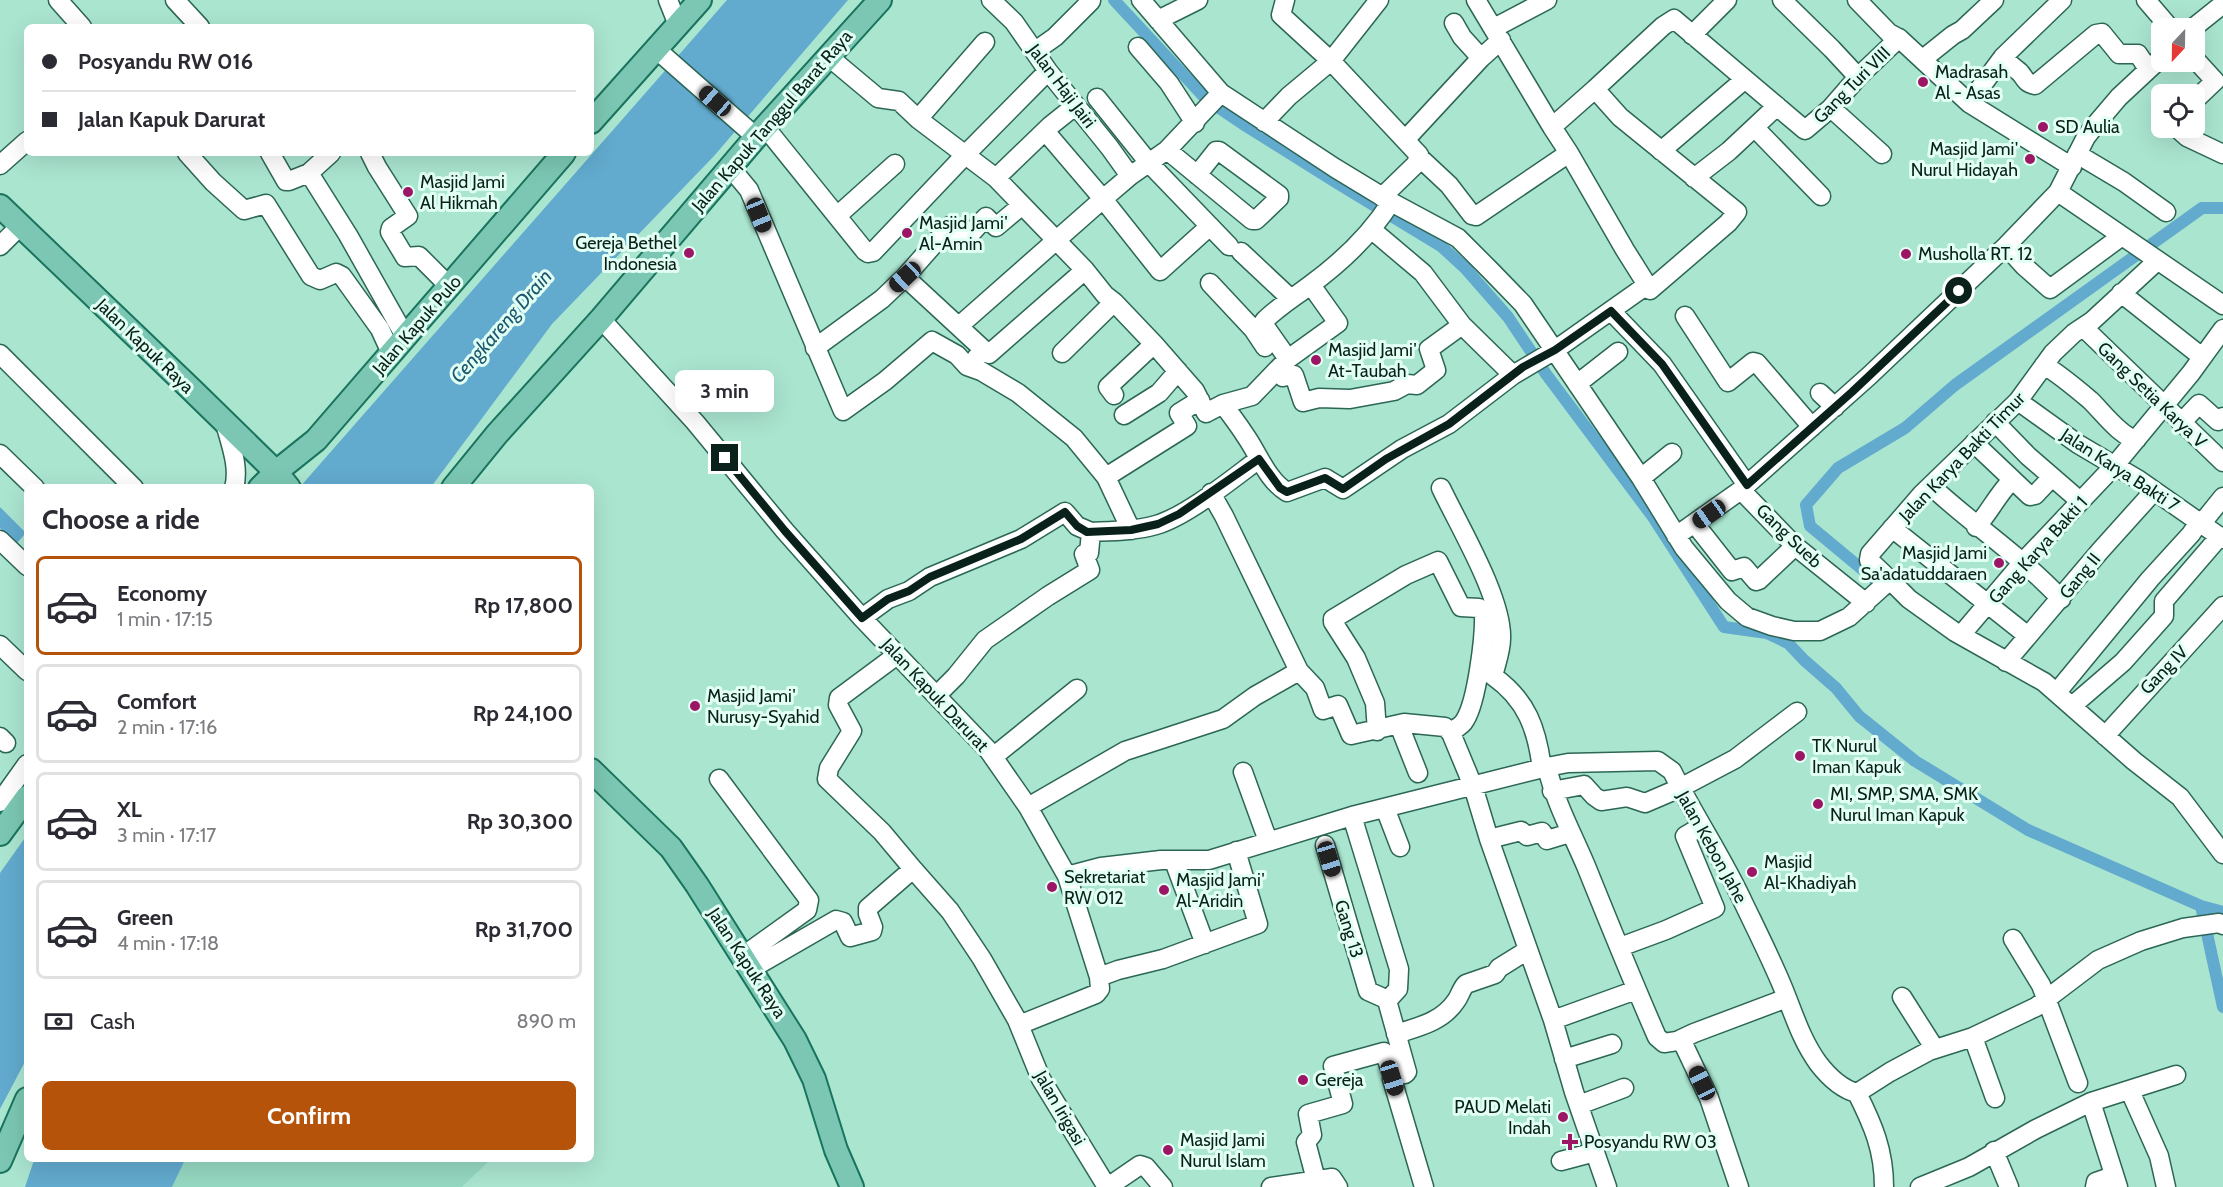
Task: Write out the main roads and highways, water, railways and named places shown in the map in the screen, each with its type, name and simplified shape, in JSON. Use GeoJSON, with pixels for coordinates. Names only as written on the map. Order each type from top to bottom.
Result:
{"type":"FeatureCollection","features":[{"type":"Feature","properties":{"kind":"main road"},"geometry":{"type":"LineString","coordinates":[[594,119],[661,54],[678,25],[700,0]]}},
{"type":"Feature","properties":{"kind":"main road","name":"Jalan Kapuk Tanggul Barat Raya"},"geometry":{"type":"LineString","coordinates":[[456,484],[497,434],[601,319],[730,167],[757,131],[829,57],[880,0]]}},
{"type":"Feature","properties":{"kind":"main road","name":"Jalan Kapuk Pulo"},"geometry":{"type":"LineString","coordinates":[[278,483],[561,156]]}},
{"type":"Feature","properties":{"kind":"main road","name":"Jalan Kapuk Raya"},"geometry":{"type":"LineString","coordinates":[[6,215],[225,423],[278,483]]}},
{"type":"Feature","properties":{"kind":"main road","name":"Jalan Kapuk Raya"},"geometry":{"type":"LineString","coordinates":[[594,773],[670,848],[747,963],[804,1056],[814,1079],[836,1150],[852,1187]]}},
{"type":"Feature","properties":{"kind":"main road"},"geometry":{"type":"LineString","coordinates":[[0,834],[24,800]]}},
{"type":"Feature","properties":{"kind":"main road"},"geometry":{"type":"LineString","coordinates":[[0,1161],[24,1107]]}},
{"type":"Feature","properties":{"kind":"water","name":"Cengkareng Drain"},"geometry":{"type":"Polygon","coordinates":[[[727,0],[848,0],[714,156],[552,324],[433,484],[303,484],[590,156],[594,156],[594,152],[727,0]]]}},
{"type":"Feature","properties":{"kind":"water"},"geometry":{"type":"Polygon","coordinates":[[[0,507],[24,531],[24,535],[16,544],[0,528],[0,507]]]}},
{"type":"Feature","properties":{"kind":"water"},"geometry":{"type":"Polygon","coordinates":[[[24,839],[24,1064],[0,1109],[0,873],[24,839]]]}},
{"type":"Feature","properties":{"kind":"water"},"geometry":{"type":"Polygon","coordinates":[[[33,1162],[184,1162],[172,1187],[25,1187],[33,1162]]]}},
{"type":"Feature","properties":{"kind":"waterway"},"geometry":{"type":"LineString","coordinates":[[1114,0],[1206,99],[1441,246],[1465,268],[1508,317],[1546,374],[1653,517],[1724,627],[1767,633],[1788,643],[1836,688],[1859,716],[1915,761],[2028,830],[2201,906],[2223,1007]]}},
{"type":"Feature","properties":{"kind":"waterway"},"geometry":{"type":"LineString","coordinates":[[1887,590],[1810,526],[1806,505],[1838,468],[1905,428],[1955,385],[2202,208],[2223,208]]}},
{"type":"Feature","properties":{"kind":"waterway"},"geometry":{"type":"LineString","coordinates":[[2201,906],[2223,912]]}},
{"type":"Feature","properties":{"kind":"place","name":"Madrasah Al - Asas"},"geometry":{"type":"Point","coordinates":[1923,82]}},
{"type":"Feature","properties":{"kind":"place","name":"SD Aulia"},"geometry":{"type":"Point","coordinates":[2043,127]}},
{"type":"Feature","properties":{"kind":"place","name":"Masjid Jami' Nurul Hidayah"},"geometry":{"type":"Point","coordinates":[2030,159]}},
{"type":"Feature","properties":{"kind":"place","name":"Masjid Jami Al Hikmah"},"geometry":{"type":"Point","coordinates":[408,192]}},
{"type":"Feature","properties":{"kind":"place","name":"Masjid Jami' Al-Amin"},"geometry":{"type":"Point","coordinates":[907,233]}},
{"type":"Feature","properties":{"kind":"place","name":"Gereja Bethel Indonesia"},"geometry":{"type":"Point","coordinates":[689,253]}},
{"type":"Feature","properties":{"kind":"place","name":"Musholla RT. 12"},"geometry":{"type":"Point","coordinates":[1906,254]}},
{"type":"Feature","properties":{"kind":"place","name":"Masjid Jami' At-Taubah"},"geometry":{"type":"Point","coordinates":[1316,360]}},
{"type":"Feature","properties":{"kind":"place","name":"Masjid Jami Sa'adatuddaraen"},"geometry":{"type":"Point","coordinates":[1999,563]}},
{"type":"Feature","properties":{"kind":"place","name":"Masjid Jami' Nurusy-Syahid"},"geometry":{"type":"Point","coordinates":[695,706]}},
{"type":"Feature","properties":{"kind":"place","name":"TK Nurul Iman Kapuk"},"geometry":{"type":"Point","coordinates":[1800,756]}},
{"type":"Feature","properties":{"kind":"place","name":"MI, SMP, SMA, SMK Nurul Iman Kapuk"},"geometry":{"type":"Point","coordinates":[1818,804]}},
{"type":"Feature","properties":{"kind":"place","name":"Masjid Al-Khadiyah"},"geometry":{"type":"Point","coordinates":[1752,872]}},
{"type":"Feature","properties":{"kind":"place","name":"Sekretariat RW 012"},"geometry":{"type":"Point","coordinates":[1052,887]}},
{"type":"Feature","properties":{"kind":"place","name":"Masjid Jami' Al-Aridin"},"geometry":{"type":"Point","coordinates":[1164,890]}},
{"type":"Feature","properties":{"kind":"place","name":"Gereja"},"geometry":{"type":"Point","coordinates":[1303,1080]}},
{"type":"Feature","properties":{"kind":"place","name":"PAUD Melati Indah"},"geometry":{"type":"Point","coordinates":[1563,1117]}},
{"type":"Feature","properties":{"kind":"place","name":"Posyandu RW 03"},"geometry":{"type":"Point","coordinates":[1570,1142]}},
{"type":"Feature","properties":{"kind":"place","name":"Masjid Jami Nurul Islam"},"geometry":{"type":"Point","coordinates":[1168,1150]}}]}
